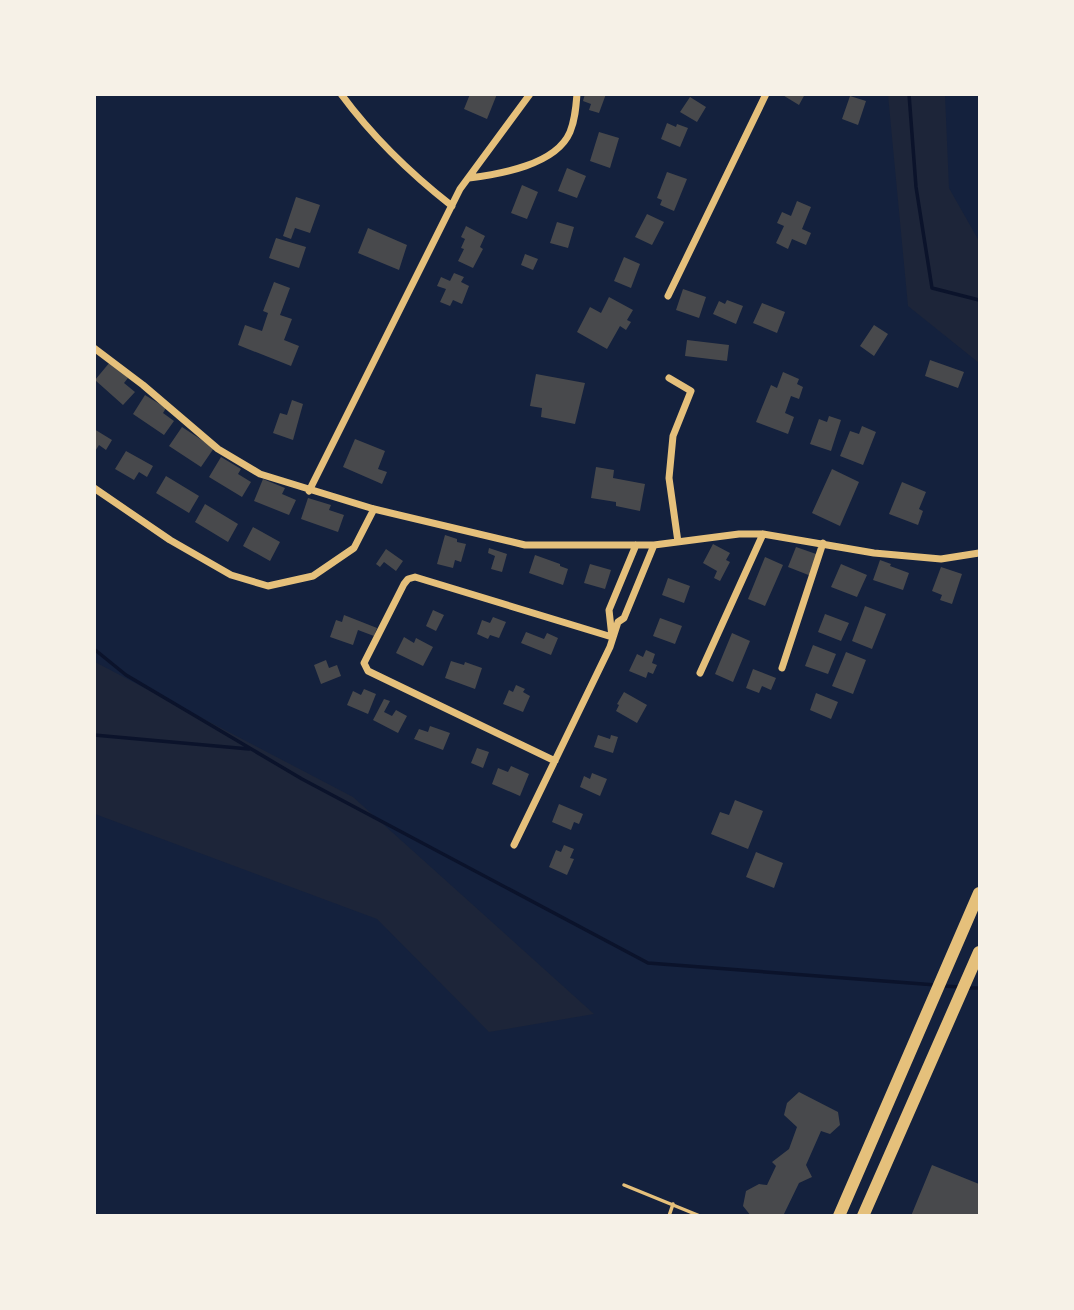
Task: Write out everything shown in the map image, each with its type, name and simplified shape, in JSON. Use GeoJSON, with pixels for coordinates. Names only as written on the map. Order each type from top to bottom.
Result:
{"type":"FeatureCollection","features":[{"type":"Feature","properties":{"kind":"highway"},"geometry":{"type":"LineString","coordinates":[[839,1216],[979,893]]}},
{"type":"Feature","properties":{"kind":"highway"},"geometry":{"type":"LineString","coordinates":[[863,1216],[979,952]]}},
{"type":"Feature","properties":{"kind":"street"},"geometry":{"type":"LineString","coordinates":[[341,94],[359,118],[422,183],[452,206]]}},
{"type":"Feature","properties":{"kind":"street"},"geometry":{"type":"LineString","coordinates":[[309,491],[452,206],[530,94]]}},
{"type":"Feature","properties":{"kind":"street"},"geometry":{"type":"LineString","coordinates":[[469,178],[495,175],[526,165],[558,150],[569,135],[577,94]]}},
{"type":"Feature","properties":{"kind":"street"},"geometry":{"type":"LineString","coordinates":[[668,296],[766,94]]}},
{"type":"Feature","properties":{"kind":"street"},"geometry":{"type":"LineString","coordinates":[[94,348],[143,385],[218,449],[260,474],[374,509],[525,545],[654,545],[739,534],[763,534],[874,553],[941,559],[979,554]]}},
{"type":"Feature","properties":{"kind":"street"},"geometry":{"type":"LineString","coordinates":[[668,378],[691,391],[673,436],[669,478],[678,542]]}},
{"type":"Feature","properties":{"kind":"street"},"geometry":{"type":"LineString","coordinates":[[94,488],[170,540],[231,576],[268,586],[313,576],[354,548],[374,509]]}},
{"type":"Feature","properties":{"kind":"street"},"geometry":{"type":"LineString","coordinates":[[700,673],[763,534]]}},
{"type":"Feature","properties":{"kind":"street"},"geometry":{"type":"LineString","coordinates":[[782,668],[823,543]]}},
{"type":"Feature","properties":{"kind":"street"},"geometry":{"type":"LineString","coordinates":[[612,637],[609,610],[636,545]]}},
{"type":"Feature","properties":{"kind":"street"},"geometry":{"type":"LineString","coordinates":[[514,845],[610,647],[618,622],[624,618],[654,545]]}},
{"type":"Feature","properties":{"kind":"street"},"geometry":{"type":"LineString","coordinates":[[555,761],[368,671],[364,663],[404,584],[415,577],[612,637]]}},
{"type":"Feature","properties":{"kind":"lane"},"geometry":{"type":"LineString","coordinates":[[624,1185],[700,1216]]}},
{"type":"Feature","properties":{"kind":"lane"},"geometry":{"type":"LineString","coordinates":[[669,1216],[673,1205]]}},
{"type":"Feature","properties":{"kind":"shaded area"},"geometry":{"type":"Polygon","coordinates":[[[888,95],[945,95],[949,188],[979,241],[979,363],[908,306],[888,95]]]}},
{"type":"Feature","properties":{"kind":"shaded area"},"geometry":{"type":"Polygon","coordinates":[[[95,662],[353,797],[594,1014],[489,1032],[377,919],[95,814],[95,662]]]}},
{"type":"Feature","properties":{"kind":"building"},"geometry":{"type":"Polygon","coordinates":[[[470,94],[497,94],[487,119],[464,109],[470,94]]]}},
{"type":"Feature","properties":{"kind":"building"},"geometry":{"type":"Polygon","coordinates":[[[585,94],[606,94],[599,113],[589,110],[591,104],[583,101],[585,94]]]}},
{"type":"Feature","properties":{"kind":"building"},"geometry":{"type":"Polygon","coordinates":[[[781,94],[805,94],[799,105],[781,94]]]}},
{"type":"Feature","properties":{"kind":"building"},"geometry":{"type":"Polygon","coordinates":[[[850,96],[866,101],[858,125],[842,119],[850,96]]]}},
{"type":"Feature","properties":{"kind":"building"},"geometry":{"type":"Polygon","coordinates":[[[690,97],[706,107],[697,122],[680,112],[690,97]]]}},
{"type":"Feature","properties":{"kind":"building"},"geometry":{"type":"Polygon","coordinates":[[[667,123],[688,128],[680,147],[661,139],[667,123]]]}},
{"type":"Feature","properties":{"kind":"building"},"geometry":{"type":"Polygon","coordinates":[[[599,132],[619,138],[610,168],[590,161],[599,132]]]}},
{"type":"Feature","properties":{"kind":"building"},"geometry":{"type":"Polygon","coordinates":[[[567,168],[586,176],[577,198],[558,191],[567,168]]]}},
{"type":"Feature","properties":{"kind":"building"},"geometry":{"type":"Polygon","coordinates":[[[667,172],[687,179],[674,211],[660,205],[662,200],[657,198],[667,172]]]}},
{"type":"Feature","properties":{"kind":"building"},"geometry":{"type":"Polygon","coordinates":[[[522,185],[538,192],[527,219],[511,213],[522,185]]]}},
{"type":"Feature","properties":{"kind":"building"},"geometry":{"type":"Polygon","coordinates":[[[296,197],[320,205],[310,233],[295,228],[291,239],[283,236],[296,197]]]}},
{"type":"Feature","properties":{"kind":"building"},"geometry":{"type":"Polygon","coordinates":[[[797,201],[811,207],[802,229],[811,233],[806,245],[792,239],[788,249],[776,243],[784,226],[777,223],[782,212],[791,216],[797,201]]]}},
{"type":"Feature","properties":{"kind":"building"},"geometry":{"type":"Polygon","coordinates":[[[647,214],[664,222],[652,245],[635,237],[647,214]]]}},
{"type":"Feature","properties":{"kind":"building"},"geometry":{"type":"Polygon","coordinates":[[[557,222],[574,227],[568,248],[550,243],[557,222]]]}},
{"type":"Feature","properties":{"kind":"building"},"geometry":{"type":"Polygon","coordinates":[[[466,226],[485,236],[480,247],[483,249],[473,268],[458,261],[464,249],[461,248],[465,239],[461,237],[466,226]]]}},
{"type":"Feature","properties":{"kind":"building"},"geometry":{"type":"Polygon","coordinates":[[[368,228],[407,245],[399,270],[358,253],[368,228]]]}},
{"type":"Feature","properties":{"kind":"building"},"geometry":{"type":"Polygon","coordinates":[[[276,238],[306,247],[299,268],[269,258],[276,238]]]}},
{"type":"Feature","properties":{"kind":"building"},"geometry":{"type":"Polygon","coordinates":[[[525,254],[538,259],[533,270],[521,265],[525,254]]]}},
{"type":"Feature","properties":{"kind":"building"},"geometry":{"type":"Polygon","coordinates":[[[624,257],[640,264],[631,288],[614,281],[624,257]]]}},
{"type":"Feature","properties":{"kind":"building"},"geometry":{"type":"Polygon","coordinates":[[[454,273],[464,277],[461,282],[469,286],[462,304],[453,300],[450,306],[440,302],[446,289],[437,286],[441,277],[450,281],[454,273]]]}},
{"type":"Feature","properties":{"kind":"building"},"geometry":{"type":"Polygon","coordinates":[[[274,282],[290,288],[280,315],[292,319],[284,340],[299,346],[291,366],[238,345],[245,325],[262,331],[268,313],[263,311],[274,282]]]}},
{"type":"Feature","properties":{"kind":"building"},"geometry":{"type":"Polygon","coordinates":[[[683,289],[706,297],[699,318],[676,310],[683,289]]]}},
{"type":"Feature","properties":{"kind":"building"},"geometry":{"type":"Polygon","coordinates":[[[609,297],[633,310],[627,320],[631,322],[626,330],[620,326],[607,349],[577,332],[590,307],[601,313],[609,297]]]}},
{"type":"Feature","properties":{"kind":"building"},"geometry":{"type":"Polygon","coordinates":[[[727,300],[743,306],[736,324],[713,314],[719,301],[725,304],[727,300]]]}},
{"type":"Feature","properties":{"kind":"building"},"geometry":{"type":"Polygon","coordinates":[[[762,303],[785,312],[777,333],[753,323],[762,303]]]}},
{"type":"Feature","properties":{"kind":"building"},"geometry":{"type":"Polygon","coordinates":[[[874,325],[888,334],[874,356],[860,346],[874,325]]]}},
{"type":"Feature","properties":{"kind":"building"},"geometry":{"type":"Polygon","coordinates":[[[687,340],[729,345],[727,361],[685,356],[687,340]]]}},
{"type":"Feature","properties":{"kind":"building"},"geometry":{"type":"Polygon","coordinates":[[[930,360],[964,372],[958,388],[925,376],[930,360]]]}},
{"type":"Feature","properties":{"kind":"building"},"geometry":{"type":"Polygon","coordinates":[[[110,362],[128,378],[124,383],[135,392],[123,405],[95,380],[110,362]]]}},
{"type":"Feature","properties":{"kind":"building"},"geometry":{"type":"Polygon","coordinates":[[[783,372],[799,379],[797,384],[803,387],[799,399],[791,396],[785,413],[794,417],[788,434],[756,422],[771,385],[777,388],[783,372]]]}},
{"type":"Feature","properties":{"kind":"building"},"geometry":{"type":"Polygon","coordinates":[[[536,374],[585,383],[575,424],[541,417],[542,408],[530,406],[536,374]]]}},
{"type":"Feature","properties":{"kind":"building"},"geometry":{"type":"Polygon","coordinates":[[[145,395],[166,408],[163,413],[174,421],[164,435],[133,414],[145,395]]]}},
{"type":"Feature","properties":{"kind":"building"},"geometry":{"type":"Polygon","coordinates":[[[292,400],[303,404],[293,440],[273,433],[280,413],[287,415],[292,400]]]}},
{"type":"Feature","properties":{"kind":"building"},"geometry":{"type":"Polygon","coordinates":[[[829,416],[841,420],[831,451],[810,444],[819,419],[827,422],[829,416]]]}},
{"type":"Feature","properties":{"kind":"building"},"geometry":{"type":"Polygon","coordinates":[[[862,426],[876,432],[863,465],[840,456],[850,431],[859,434],[862,426]]]}},
{"type":"Feature","properties":{"kind":"building"},"geometry":{"type":"Polygon","coordinates":[[[182,427],[214,448],[201,467],[169,446],[182,427]]]}},
{"type":"Feature","properties":{"kind":"building"},"geometry":{"type":"Polygon","coordinates":[[[94,429],[112,440],[106,450],[99,445],[94,453],[94,429]]]}},
{"type":"Feature","properties":{"kind":"building"},"geometry":{"type":"Polygon","coordinates":[[[355,439],[385,451],[378,469],[387,472],[382,484],[343,467],[355,439]]]}},
{"type":"Feature","properties":{"kind":"building"},"geometry":{"type":"Polygon","coordinates":[[[126,451],[153,466],[147,477],[139,472],[134,480],[115,469],[126,451]]]}},
{"type":"Feature","properties":{"kind":"building"},"geometry":{"type":"Polygon","coordinates":[[[221,457],[241,469],[238,474],[251,482],[242,497],[209,477],[221,457]]]}},
{"type":"Feature","properties":{"kind":"building"},"geometry":{"type":"Polygon","coordinates":[[[596,467],[614,470],[613,478],[645,484],[640,511],[616,506],[616,502],[591,498],[596,467]]]}},
{"type":"Feature","properties":{"kind":"building"},"geometry":{"type":"Polygon","coordinates":[[[832,469],[859,482],[840,526],[812,513],[832,469]]]}},
{"type":"Feature","properties":{"kind":"building"},"geometry":{"type":"Polygon","coordinates":[[[166,476],[199,496],[189,513],[156,493],[166,476]]]}},
{"type":"Feature","properties":{"kind":"building"},"geometry":{"type":"Polygon","coordinates":[[[263,479],[285,488],[282,494],[296,500],[289,515],[254,501],[263,479]]]}},
{"type":"Feature","properties":{"kind":"building"},"geometry":{"type":"Polygon","coordinates":[[[902,482],[926,492],[919,509],[923,511],[918,525],[889,514],[902,482]]]}},
{"type":"Feature","properties":{"kind":"building"},"geometry":{"type":"Polygon","coordinates":[[[308,498],[331,505],[329,510],[344,515],[338,532],[301,519],[308,498]]]}},
{"type":"Feature","properties":{"kind":"building"},"geometry":{"type":"Polygon","coordinates":[[[205,504],[238,524],[228,542],[195,522],[205,504]]]}},
{"type":"Feature","properties":{"kind":"building"},"geometry":{"type":"Polygon","coordinates":[[[253,527],[280,542],[270,561],[243,546],[253,527]]]}},
{"type":"Feature","properties":{"kind":"building"},"geometry":{"type":"Polygon","coordinates":[[[445,535],[466,544],[461,562],[455,560],[453,568],[437,564],[445,535]]]}},
{"type":"Feature","properties":{"kind":"building"},"geometry":{"type":"Polygon","coordinates":[[[713,544],[730,553],[726,560],[730,562],[720,581],[714,578],[717,571],[703,563],[713,544]]]}},
{"type":"Feature","properties":{"kind":"building"},"geometry":{"type":"Polygon","coordinates":[[[796,547],[819,555],[811,576],[788,567],[796,547]]]}},
{"type":"Feature","properties":{"kind":"building"},"geometry":{"type":"Polygon","coordinates":[[[489,548],[507,554],[502,572],[491,569],[495,556],[488,553],[489,548]]]}},
{"type":"Feature","properties":{"kind":"building"},"geometry":{"type":"Polygon","coordinates":[[[386,549],[403,561],[396,571],[384,562],[380,567],[376,564],[386,549]]]}},
{"type":"Feature","properties":{"kind":"building"},"geometry":{"type":"Polygon","coordinates":[[[535,555],[568,569],[563,585],[529,573],[535,555]]]}},
{"type":"Feature","properties":{"kind":"building"},"geometry":{"type":"Polygon","coordinates":[[[765,557],[783,565],[765,606],[748,599],[765,557]]]}},
{"type":"Feature","properties":{"kind":"building"},"geometry":{"type":"Polygon","coordinates":[[[880,560],[909,573],[903,590],[873,580],[880,560]]]}},
{"type":"Feature","properties":{"kind":"building"},"geometry":{"type":"Polygon","coordinates":[[[590,564],[611,570],[605,589],[584,583],[590,564]]]}},
{"type":"Feature","properties":{"kind":"building"},"geometry":{"type":"Polygon","coordinates":[[[841,564],[867,575],[857,597],[831,587],[841,564]]]}},
{"type":"Feature","properties":{"kind":"building"},"geometry":{"type":"Polygon","coordinates":[[[941,567],[962,574],[952,604],[940,600],[942,595],[932,591],[941,567]]]}},
{"type":"Feature","properties":{"kind":"building"},"geometry":{"type":"Polygon","coordinates":[[[668,578],[690,586],[684,603],[662,595],[668,578]]]}},
{"type":"Feature","properties":{"kind":"building"},"geometry":{"type":"Polygon","coordinates":[[[865,606],[886,614],[872,649],[852,641],[865,606]]]}},
{"type":"Feature","properties":{"kind":"building"},"geometry":{"type":"Polygon","coordinates":[[[433,610],[444,615],[436,631],[426,626],[433,610]]]}},
{"type":"Feature","properties":{"kind":"building"},"geometry":{"type":"Polygon","coordinates":[[[825,614],[849,623],[841,641],[818,632],[825,614]]]}},
{"type":"Feature","properties":{"kind":"building"},"geometry":{"type":"Polygon","coordinates":[[[344,615],[377,628],[374,636],[358,630],[353,645],[330,637],[336,620],[342,622],[344,615]]]}},
{"type":"Feature","properties":{"kind":"building"},"geometry":{"type":"Polygon","coordinates":[[[493,617],[506,622],[499,638],[490,635],[488,639],[477,634],[482,620],[490,623],[493,617]]]}},
{"type":"Feature","properties":{"kind":"building"},"geometry":{"type":"Polygon","coordinates":[[[660,618],[682,626],[675,644],[653,636],[660,618]]]}},
{"type":"Feature","properties":{"kind":"building"},"geometry":{"type":"Polygon","coordinates":[[[526,632],[544,639],[547,633],[558,638],[551,655],[521,643],[526,632]]]}},
{"type":"Feature","properties":{"kind":"building"},"geometry":{"type":"Polygon","coordinates":[[[732,633],[750,641],[733,682],[715,674],[732,633]]]}},
{"type":"Feature","properties":{"kind":"building"},"geometry":{"type":"Polygon","coordinates":[[[404,637],[414,643],[416,638],[433,647],[423,666],[396,653],[404,637]]]}},
{"type":"Feature","properties":{"kind":"building"},"geometry":{"type":"Polygon","coordinates":[[[813,645],[836,654],[828,674],[805,666],[813,645]]]}},
{"type":"Feature","properties":{"kind":"building"},"geometry":{"type":"Polygon","coordinates":[[[646,650],[655,654],[652,663],[657,665],[653,674],[648,672],[646,678],[629,671],[637,654],[643,657],[646,650]]]}},
{"type":"Feature","properties":{"kind":"building"},"geometry":{"type":"Polygon","coordinates":[[[846,652],[866,660],[853,694],[832,686],[846,652]]]}},
{"type":"Feature","properties":{"kind":"building"},"geometry":{"type":"Polygon","coordinates":[[[326,660],[329,668],[337,665],[341,676],[321,684],[314,665],[326,660]]]}},
{"type":"Feature","properties":{"kind":"building"},"geometry":{"type":"Polygon","coordinates":[[[451,661],[464,665],[465,662],[482,668],[475,689],[445,678],[451,661]]]}},
{"type":"Feature","properties":{"kind":"building"},"geometry":{"type":"Polygon","coordinates":[[[753,669],[776,678],[771,690],[762,686],[759,693],[746,688],[753,669]]]}},
{"type":"Feature","properties":{"kind":"building"},"geometry":{"type":"Polygon","coordinates":[[[516,685],[525,689],[523,692],[530,696],[523,712],[503,704],[509,690],[513,692],[516,685]]]}},
{"type":"Feature","properties":{"kind":"building"},"geometry":{"type":"Polygon","coordinates":[[[364,689],[376,694],[368,714],[347,705],[353,691],[361,695],[364,689]]]}},
{"type":"Feature","properties":{"kind":"building"},"geometry":{"type":"Polygon","coordinates":[[[624,692],[647,705],[637,723],[616,711],[624,692]]]}},
{"type":"Feature","properties":{"kind":"building"},"geometry":{"type":"Polygon","coordinates":[[[816,693],[838,702],[831,719],[810,710],[816,693]]]}},
{"type":"Feature","properties":{"kind":"building"},"geometry":{"type":"Polygon","coordinates":[[[384,699],[390,701],[384,712],[392,716],[396,710],[407,716],[398,733],[373,720],[384,699]]]}},
{"type":"Feature","properties":{"kind":"building"},"geometry":{"type":"Polygon","coordinates":[[[430,726],[450,733],[443,750],[414,739],[419,729],[428,732],[430,726]]]}},
{"type":"Feature","properties":{"kind":"building"},"geometry":{"type":"Polygon","coordinates":[[[598,735],[610,739],[611,735],[618,737],[613,753],[594,747],[598,735]]]}},
{"type":"Feature","properties":{"kind":"building"},"geometry":{"type":"Polygon","coordinates":[[[477,748],[489,752],[483,768],[471,763],[477,748]]]}},
{"type":"Feature","properties":{"kind":"building"},"geometry":{"type":"Polygon","coordinates":[[[511,766],[529,774],[520,796],[492,784],[498,768],[508,772],[511,766]]]}},
{"type":"Feature","properties":{"kind":"building"},"geometry":{"type":"Polygon","coordinates":[[[592,773],[607,779],[600,796],[580,787],[584,776],[590,779],[592,773]]]}},
{"type":"Feature","properties":{"kind":"building"},"geometry":{"type":"Polygon","coordinates":[[[735,800],[763,811],[748,849],[711,834],[720,812],[729,815],[735,800]]]}},
{"type":"Feature","properties":{"kind":"building"},"geometry":{"type":"Polygon","coordinates":[[[559,804],[583,814],[579,824],[574,822],[571,830],[552,822],[559,804]]]}},
{"type":"Feature","properties":{"kind":"building"},"geometry":{"type":"Polygon","coordinates":[[[564,845],[574,849],[570,858],[574,859],[567,875],[549,867],[556,850],[561,852],[564,845]]]}},
{"type":"Feature","properties":{"kind":"building"},"geometry":{"type":"Polygon","coordinates":[[[756,852],[783,863],[774,888],[746,877],[756,852]]]}},
{"type":"Feature","properties":{"kind":"building"},"geometry":{"type":"Polygon","coordinates":[[[799,1092],[838,1112],[840,1125],[830,1134],[821,1131],[806,1165],[812,1177],[799,1183],[783,1216],[751,1216],[743,1206],[746,1191],[759,1184],[767,1185],[776,1166],[772,1162],[789,1149],[797,1127],[784,1115],[787,1103],[799,1092]]]}},
{"type":"Feature","properties":{"kind":"building"},"geometry":{"type":"Polygon","coordinates":[[[932,1165],[979,1184],[979,1216],[911,1216],[932,1165]]]}},
{"type":"Feature","properties":{"kind":"waterway"},"geometry":{"type":"LineString","coordinates":[[909,94],[916,187],[932,288],[979,300]]}},
{"type":"Feature","properties":{"kind":"waterway"},"geometry":{"type":"LineString","coordinates":[[94,649],[126,675],[302,779],[648,963],[936,985]]}},
{"type":"Feature","properties":{"kind":"waterway"},"geometry":{"type":"LineString","coordinates":[[94,735],[249,749]]}},
{"type":"Feature","properties":{"kind":"waterway"},"geometry":{"type":"LineString","coordinates":[[943,986],[960,987]]}},
{"type":"Feature","properties":{"kind":"waterway"},"geometry":{"type":"LineString","coordinates":[[968,988],[979,988]]}}]}
